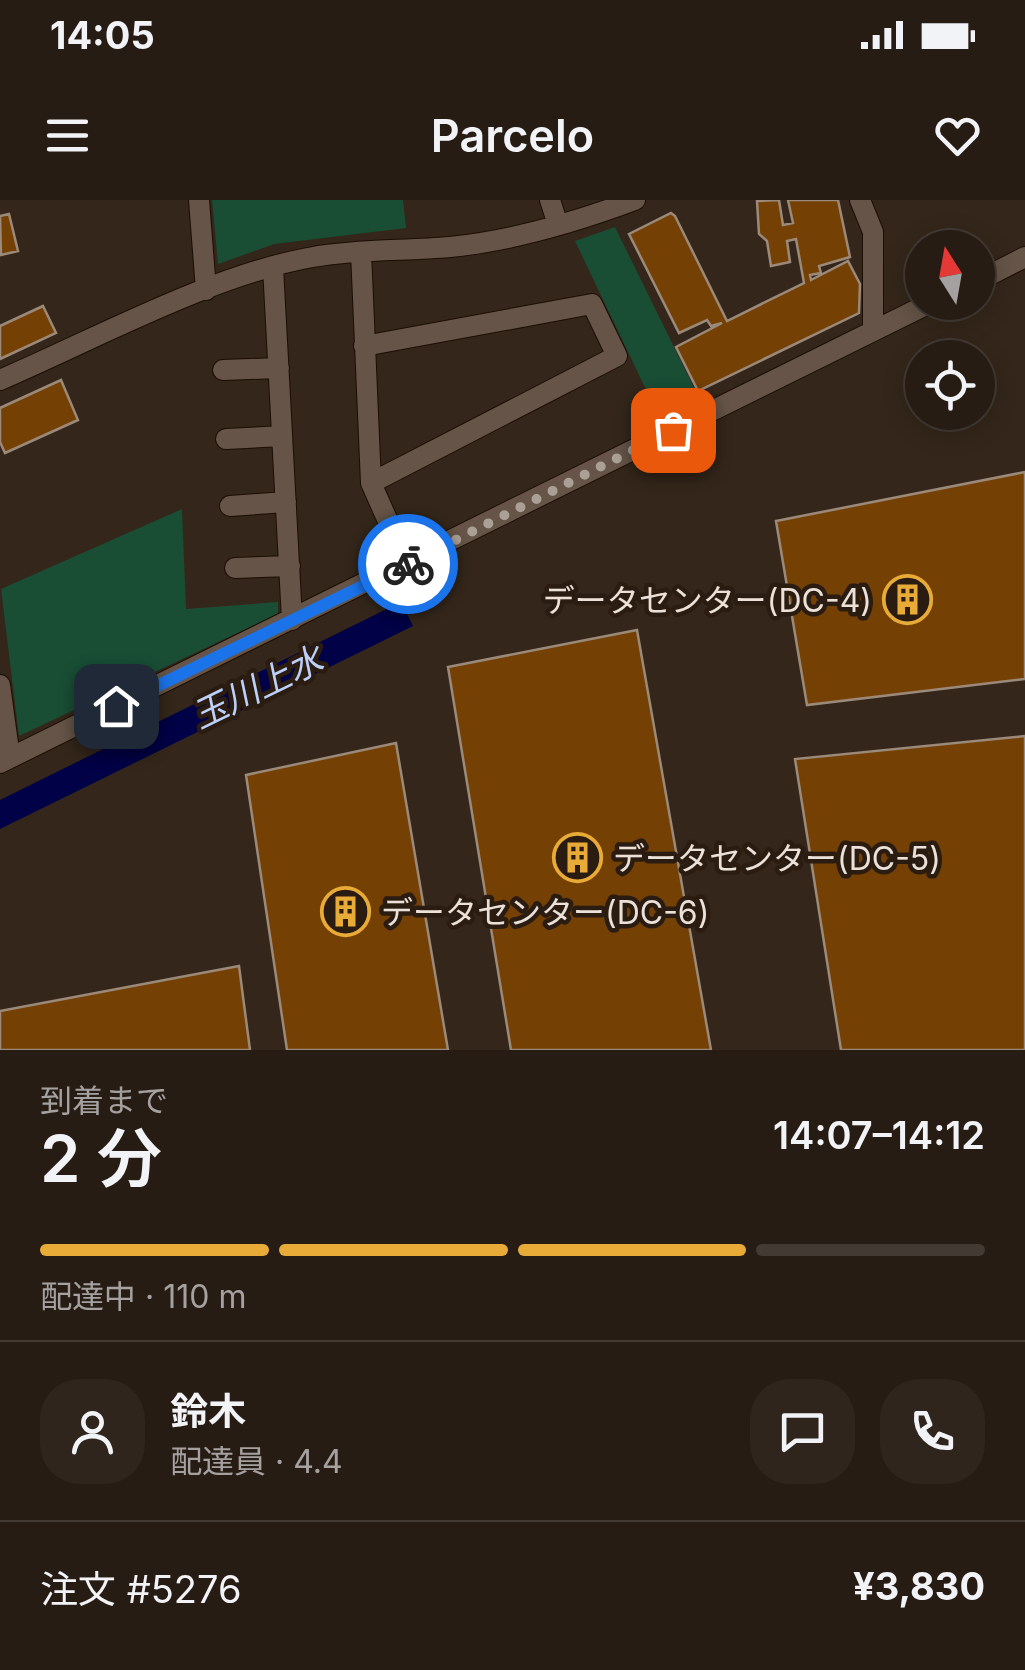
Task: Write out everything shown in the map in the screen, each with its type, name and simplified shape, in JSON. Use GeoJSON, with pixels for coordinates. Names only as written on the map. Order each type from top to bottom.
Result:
{"type":"FeatureCollection","features":[{"type":"Feature","properties":{"kind":"street"},"geometry":{"type":"LineString","coordinates":[[199,200],[206,290]]}},
{"type":"Feature","properties":{"kind":"street"},"geometry":{"type":"LineString","coordinates":[[550,200],[558,225]]}},
{"type":"Feature","properties":{"kind":"street"},"geometry":{"type":"LineString","coordinates":[[0,380],[206,290],[311,257],[452,246],[558,225],[634,200]]}},
{"type":"Feature","properties":{"kind":"street"},"geometry":{"type":"LineString","coordinates":[[860,200],[873,232],[872,330]]}},
{"type":"Feature","properties":{"kind":"street"},"geometry":{"type":"LineString","coordinates":[[361,252],[370,483],[408,564]]}},
{"type":"Feature","properties":{"kind":"street"},"geometry":{"type":"LineString","coordinates":[[995,272],[1025,257]]}},
{"type":"Feature","properties":{"kind":"street"},"geometry":{"type":"LineString","coordinates":[[273,268],[292,620]]}},
{"type":"Feature","properties":{"kind":"street"},"geometry":{"type":"LineString","coordinates":[[364,346],[592,304],[616,356],[370,483]]}},
{"type":"Feature","properties":{"kind":"street"},"geometry":{"type":"LineString","coordinates":[[0,685],[5,761],[905,315]]}},
{"type":"Feature","properties":{"kind":"street"},"geometry":{"type":"LineString","coordinates":[[223,370],[279,368]]}},
{"type":"Feature","properties":{"kind":"street"},"geometry":{"type":"LineString","coordinates":[[226,439],[282,436]]}},
{"type":"Feature","properties":{"kind":"street"},"geometry":{"type":"LineString","coordinates":[[230,506],[286,502]]}},
{"type":"Feature","properties":{"kind":"street"},"geometry":{"type":"LineString","coordinates":[[235,568],[290,566]]}},
{"type":"Feature","properties":{"kind":"green space"},"geometry":{"type":"Polygon","coordinates":[[[212,200],[403,200],[406,228],[274,244],[218,264],[212,200]]]}},
{"type":"Feature","properties":{"kind":"green space"},"geometry":{"type":"Polygon","coordinates":[[[615,227],[701,402],[661,421],[575,241],[615,227]]]}},
{"type":"Feature","properties":{"kind":"green space"},"geometry":{"type":"Polygon","coordinates":[[[182,509],[186,609],[278,602],[278,614],[19,736],[1,589],[182,509]]]}},
{"type":"Feature","properties":{"kind":"water","name":"玉川上水"},"geometry":{"type":"Polygon","coordinates":[[[401,602],[413,626],[0,829],[0,800],[401,602]]]}},
{"type":"Feature","properties":{"kind":"building"},"geometry":{"type":"Polygon","coordinates":[[[779,200],[783,225],[793,223],[788,200],[838,200],[850,257],[819,266],[821,273],[810,275],[811,280],[848,261],[860,284],[859,313],[698,391],[676,347],[722,323],[711,326],[707,320],[679,333],[629,234],[671,213],[675,216],[727,321],[804,283],[796,239],[787,241],[790,262],[771,266],[767,241],[759,234],[757,201],[779,200]]]}},
{"type":"Feature","properties":{"kind":"building"},"geometry":{"type":"Polygon","coordinates":[[[9,214],[18,251],[1,255],[0,216],[9,214]]]}},
{"type":"Feature","properties":{"kind":"building"},"geometry":{"type":"Polygon","coordinates":[[[43,306],[56,333],[0,359],[0,326],[43,306]]]}},
{"type":"Feature","properties":{"kind":"building"},"geometry":{"type":"Polygon","coordinates":[[[61,380],[78,420],[5,453],[0,442],[0,408],[61,380]]]}},
{"type":"Feature","properties":{"kind":"building","name":"データセンター(DC-4)"},"geometry":{"type":"Polygon","coordinates":[[[1025,472],[1025,679],[807,705],[776,521],[1025,472]]]}},
{"type":"Feature","properties":{"kind":"building","name":"データセンター(DC-5)"},"geometry":{"type":"Polygon","coordinates":[[[637,630],[711,1050],[511,1050],[448,667],[637,630]]]}},
{"type":"Feature","properties":{"kind":"building"},"geometry":{"type":"Polygon","coordinates":[[[1025,736],[1025,1050],[841,1050],[795,759],[1025,736]]]}},
{"type":"Feature","properties":{"kind":"building","name":"データセンター(DC-6)"},"geometry":{"type":"Polygon","coordinates":[[[396,743],[448,1050],[287,1050],[246,775],[396,743]]]}},
{"type":"Feature","properties":{"kind":"building"},"geometry":{"type":"Polygon","coordinates":[[[239,966],[250,1050],[0,1050],[0,1011],[239,966]]]}},
{"type":"Feature","properties":{"kind":"way so far"},"geometry":{"type":"LineString","coordinates":[[408,564],[673,430]]}},
{"type":"Feature","properties":{"kind":"place","name":"データセンター(DC-4)"},"geometry":{"type":"Point","coordinates":[907,600]}},
{"type":"Feature","properties":{"kind":"place","name":"データセンター(DC-5)"},"geometry":{"type":"Point","coordinates":[578,858]}},
{"type":"Feature","properties":{"kind":"place","name":"データセンター(DC-6)"},"geometry":{"type":"Point","coordinates":[346,912]}},
{"type":"Feature","properties":{"kind":"route"},"geometry":{"type":"LineString","coordinates":[[116,706],[408,564]]}}]}
